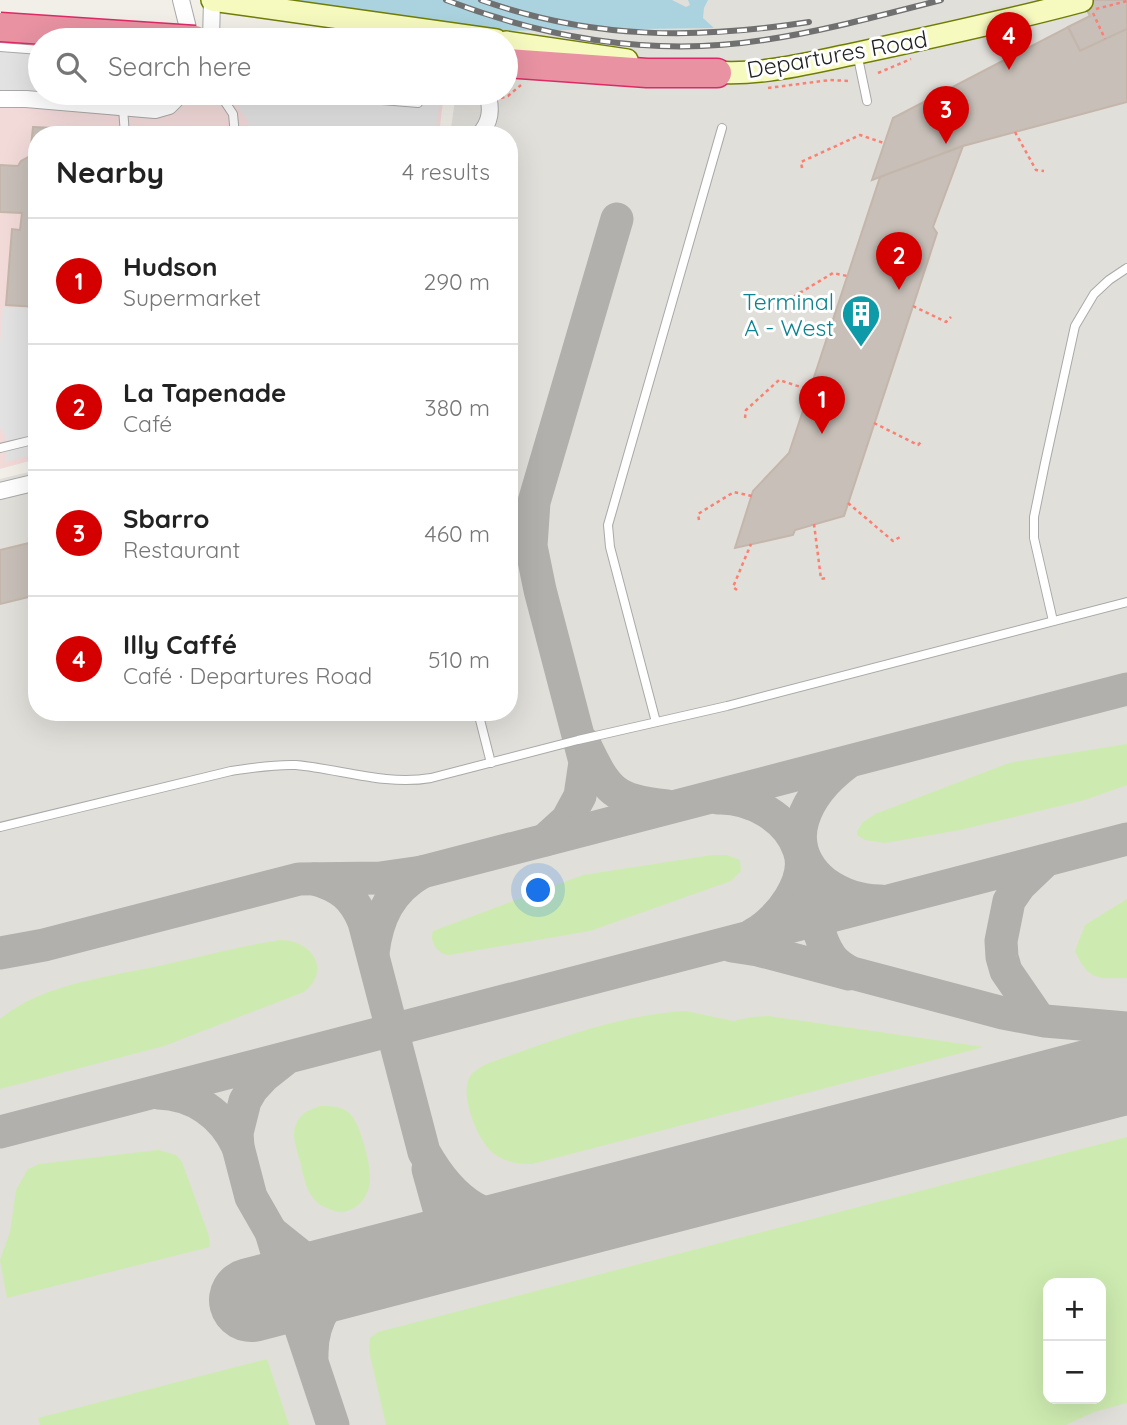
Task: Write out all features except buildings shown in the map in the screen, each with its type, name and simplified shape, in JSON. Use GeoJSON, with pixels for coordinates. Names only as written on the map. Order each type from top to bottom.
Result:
{"type":"FeatureCollection","features":[{"type":"Feature","properties":{"kind":"highway"},"geometry":{"type":"LineString","coordinates":[[0,27],[28,29]]}},
{"type":"Feature","properties":{"kind":"highway"},"geometry":{"type":"LineString","coordinates":[[518,64],[647,73],[717,73]]}},
{"type":"Feature","properties":{"kind":"street"},"geometry":{"type":"LineString","coordinates":[[181,0],[189,28]]}},
{"type":"Feature","properties":{"kind":"street"},"geometry":{"type":"LineString","coordinates":[[211,28],[212,0],[411,28]]}},
{"type":"Feature","properties":{"kind":"street","name":"Departures Road"},"geometry":{"type":"LineString","coordinates":[[518,44],[717,73],[782,68],[1087,8]]}},
{"type":"Feature","properties":{"kind":"street"},"geometry":{"type":"LineString","coordinates":[[0,99],[28,99]]}},
{"type":"Feature","properties":{"kind":"street"},"geometry":{"type":"LineString","coordinates":[[91,105],[163,109],[170,105]]}},
{"type":"Feature","properties":{"kind":"street"},"geometry":{"type":"LineString","coordinates":[[484,126],[489,118],[490,105]]}},
{"type":"Feature","properties":{"kind":"street"},"geometry":{"type":"LineString","coordinates":[[0,491],[28,484]]}},
{"type":"Feature","properties":{"kind":"lane"},"geometry":{"type":"LineString","coordinates":[[0,47],[28,49]]}},
{"type":"Feature","properties":{"kind":"lane"},"geometry":{"type":"LineString","coordinates":[[857,53],[867,101]]}},
{"type":"Feature","properties":{"kind":"lane"},"geometry":{"type":"LineString","coordinates":[[227,105],[234,119],[234,126]]}},
{"type":"Feature","properties":{"kind":"lane"},"geometry":{"type":"LineString","coordinates":[[123,108],[124,126]]}},
{"type":"Feature","properties":{"kind":"lane"},"geometry":{"type":"LineString","coordinates":[[656,722],[610,547],[608,525],[722,128]]}},
{"type":"Feature","properties":{"kind":"lane"},"geometry":{"type":"LineString","coordinates":[[1054,621],[1034,538],[1034,517],[1045,463],[1075,326],[1094,294],[1127,268]]}},
{"type":"Feature","properties":{"kind":"lane"},"geometry":{"type":"LineString","coordinates":[[0,448],[28,441]]}},
{"type":"Feature","properties":{"kind":"lane"},"geometry":{"type":"LineString","coordinates":[[0,827],[244,769],[295,765],[391,780],[417,780],[1127,603]]}},
{"type":"Feature","properties":{"kind":"lane"},"geometry":{"type":"LineString","coordinates":[[480,721],[491,763]]}},
{"type":"Feature","properties":{"kind":"path"},"geometry":{"type":"LineString","coordinates":[[1105,39],[1087,8],[1127,1]]}},
{"type":"Feature","properties":{"kind":"path"},"geometry":{"type":"LineString","coordinates":[[1015,132],[1036,170],[1044,171]]}},
{"type":"Feature","properties":{"kind":"path"},"geometry":{"type":"LineString","coordinates":[[802,168],[801,162],[860,135],[884,143]]}},
{"type":"Feature","properties":{"kind":"path"},"geometry":{"type":"LineString","coordinates":[[792,303],[793,297],[833,273],[847,276]]}},
{"type":"Feature","properties":{"kind":"path"},"geometry":{"type":"LineString","coordinates":[[913,306],[946,322],[951,317]]}},
{"type":"Feature","properties":{"kind":"path"},"geometry":{"type":"LineString","coordinates":[[745,418],[746,410],[779,380],[810,390]]}},
{"type":"Feature","properties":{"kind":"path"},"geometry":{"type":"LineString","coordinates":[[874,423],[918,445],[922,441]]}},
{"type":"Feature","properties":{"kind":"path"},"geometry":{"type":"LineString","coordinates":[[699,520],[698,514],[734,492],[752,496]]}},
{"type":"Feature","properties":{"kind":"path"},"geometry":{"type":"LineString","coordinates":[[848,503],[893,541],[900,537]]}},
{"type":"Feature","properties":{"kind":"path"},"geometry":{"type":"LineString","coordinates":[[814,524],[821,579],[826,578]]}},
{"type":"Feature","properties":{"kind":"path"},"geometry":{"type":"LineString","coordinates":[[737,590],[733,587],[751,544]]}},
{"type":"Feature","properties":{"kind":"shaded area"},"geometry":{"type":"Polygon","coordinates":[[[463,0],[1127,0],[1127,1425],[0,1425],[0,479],[28,472],[28,721],[518,721],[518,126],[451,126],[454,105],[518,105],[518,28],[493,28],[463,0]]]}},
{"type":"Feature","properties":{"kind":"shaded area"},"geometry":{"type":"Polygon","coordinates":[[[0,38],[28,40],[28,105],[443,105],[440,126],[28,126],[28,461],[0,469],[0,38]]]}},
{"type":"Feature","properties":{"kind":"shaded area"},"geometry":{"type":"Polygon","coordinates":[[[0,46],[28,47],[28,95],[0,93],[0,46]]]}},
{"type":"Feature","properties":{"kind":"shaded area"},"geometry":{"type":"Polygon","coordinates":[[[236,105],[439,105],[436,126],[247,126],[248,121],[236,105]]]}},
{"type":"Feature","properties":{"kind":"shaded area"},"geometry":{"type":"Polygon","coordinates":[[[3,307],[28,308],[28,456],[5,462],[6,436],[0,428],[3,307]]]}},
{"type":"Feature","properties":{"kind":"green space"},"geometry":{"type":"Polygon","coordinates":[[[1127,744],[1127,785],[1085,800],[960,830],[885,843],[865,840],[857,835],[863,822],[875,814],[1009,763],[1127,744]]]}},
{"type":"Feature","properties":{"kind":"green space"},"geometry":{"type":"Polygon","coordinates":[[[727,855],[740,860],[741,871],[731,881],[590,931],[449,955],[441,953],[433,943],[433,931],[583,875],[727,855]]]}},
{"type":"Feature","properties":{"kind":"green space"},"geometry":{"type":"Polygon","coordinates":[[[1127,899],[1127,978],[1095,976],[1084,968],[1075,951],[1085,925],[1127,899]]]}},
{"type":"Feature","properties":{"kind":"green space"},"geometry":{"type":"Polygon","coordinates":[[[280,940],[301,945],[314,958],[317,975],[304,992],[164,1046],[0,1089],[0,1019],[17,1007],[36,997],[78,983],[280,940]]]}},
{"type":"Feature","properties":{"kind":"green space"},"geometry":{"type":"Polygon","coordinates":[[[686,1011],[733,1021],[768,1016],[984,1047],[532,1164],[503,1159],[494,1154],[482,1140],[472,1119],[467,1096],[469,1078],[479,1068],[609,1023],[686,1011]]]}},
{"type":"Feature","properties":{"kind":"green space"},"geometry":{"type":"Polygon","coordinates":[[[321,1106],[341,1108],[351,1115],[358,1127],[367,1157],[370,1175],[367,1193],[358,1206],[345,1212],[322,1206],[311,1196],[295,1143],[294,1133],[300,1117],[321,1106]]]}},
{"type":"Feature","properties":{"kind":"green space"},"geometry":{"type":"Polygon","coordinates":[[[1127,1137],[1127,1403],[1094,1412],[1066,1425],[386,1425],[369,1351],[370,1338],[378,1332],[1127,1137]]]}},
{"type":"Feature","properties":{"kind":"green space"},"geometry":{"type":"Polygon","coordinates":[[[158,1150],[176,1155],[182,1162],[209,1236],[210,1247],[7,1298],[0,1260],[10,1232],[16,1190],[28,1169],[39,1164],[158,1150]]]}},
{"type":"Feature","properties":{"kind":"green space"},"geometry":{"type":"Polygon","coordinates":[[[267,1359],[289,1425],[40,1425],[38,1418],[267,1359]]]}},
{"type":"Feature","properties":{"kind":"water"},"geometry":{"type":"Polygon","coordinates":[[[288,0],[672,0],[686,7],[690,5],[688,0],[708,0],[703,18],[714,28],[518,31],[518,28],[478,28],[288,0]]]}},
{"type":"Feature","properties":{"kind":"taxiway"},"geometry":{"type":"LineString","coordinates":[[545,840],[567,820],[580,796],[585,762],[531,546],[534,502],[617,219]]}},
{"type":"Feature","properties":{"kind":"taxiway"},"geometry":{"type":"LineString","coordinates":[[0,953],[44,945],[299,879],[380,878],[422,872],[1127,689]]}},
{"type":"Feature","properties":{"kind":"taxiway"},"geometry":{"type":"LineString","coordinates":[[584,743],[599,772],[614,790],[634,800],[667,806]]}},
{"type":"Feature","properties":{"kind":"taxiway"},"geometry":{"type":"LineString","coordinates":[[847,763],[820,789],[810,804],[800,836],[803,852],[811,868],[831,887],[858,898],[880,901]]}},
{"type":"Feature","properties":{"kind":"taxiway"},"geometry":{"type":"LineString","coordinates":[[718,798],[743,801],[766,811],[786,828],[799,850],[800,874],[790,898],[773,919],[754,934]]}},
{"type":"Feature","properties":{"kind":"taxiway"},"geometry":{"type":"LineString","coordinates":[[0,1132],[1127,839]]}},
{"type":"Feature","properties":{"kind":"taxiway"},"geometry":{"type":"LineString","coordinates":[[800,851],[812,906],[825,948],[838,964],[852,973],[1003,1013],[1045,1021],[1127,1028]]}},
{"type":"Feature","properties":{"kind":"taxiway"},"geometry":{"type":"LineString","coordinates":[[1039,1019],[1006,971],[1001,941],[1009,901],[1020,885],[1045,861]]}},
{"type":"Feature","properties":{"kind":"taxiway"},"geometry":{"type":"LineString","coordinates":[[373,953],[378,928],[393,896],[422,872]]}},
{"type":"Feature","properties":{"kind":"taxiway"},"geometry":{"type":"LineString","coordinates":[[315,879],[332,885],[351,899],[364,922],[424,1152],[435,1170],[460,1198],[489,1215],[525,1221],[547,1221]]}},
{"type":"Feature","properties":{"kind":"taxiway"},"geometry":{"type":"LineString","coordinates":[[732,946],[758,950],[849,974]]}},
{"type":"Feature","properties":{"kind":"taxiway"},"geometry":{"type":"LineString","coordinates":[[283,1061],[264,1076],[245,1101],[237,1133],[238,1147],[251,1197],[271,1232],[333,1425]]}},
{"type":"Feature","properties":{"kind":"taxiway"},"geometry":{"type":"LineString","coordinates":[[158,1093],[184,1097],[206,1108],[224,1125],[238,1147]]}},
{"type":"Feature","properties":{"kind":"taxiway"},"geometry":{"type":"LineString","coordinates":[[428,1169],[450,1248]]}},
{"type":"Feature","properties":{"kind":"taxiway"},"geometry":{"type":"LineString","coordinates":[[271,1232],[301,1256],[318,1264],[365,1271]]}},
{"type":"Feature","properties":{"kind":"taxiway"},"geometry":{"type":"LineString","coordinates":[[312,1356],[315,1329],[326,1306],[343,1287],[365,1271]]}},
{"type":"Feature","properties":{"kind":"runway"},"geometry":{"type":"LineString","coordinates":[[251,1300],[1127,1072]]}},
{"type":"Feature","properties":{"kind":"railway"},"geometry":{"type":"LineString","coordinates":[[446,0],[484,14],[563,34],[602,41],[683,46],[764,40],[941,0]]}},
{"type":"Feature","properties":{"kind":"railway"},"geometry":{"type":"LineString","coordinates":[[481,0],[563,22],[644,32],[725,32],[809,22]]}},
{"type":"Feature","properties":{"kind":"place","name":"Illy Caffé"},"geometry":{"type":"Point","coordinates":[1009,70]}},
{"type":"Feature","properties":{"kind":"place","name":"Sbarro"},"geometry":{"type":"Point","coordinates":[946,144]}},
{"type":"Feature","properties":{"kind":"place","name":"La Tapenade"},"geometry":{"type":"Point","coordinates":[899,290]}},
{"type":"Feature","properties":{"kind":"place","name":"Terminal A - West"},"geometry":{"type":"Point","coordinates":[861,348]}},
{"type":"Feature","properties":{"kind":"place","name":"Hudson"},"geometry":{"type":"Point","coordinates":[822,434]}}]}
